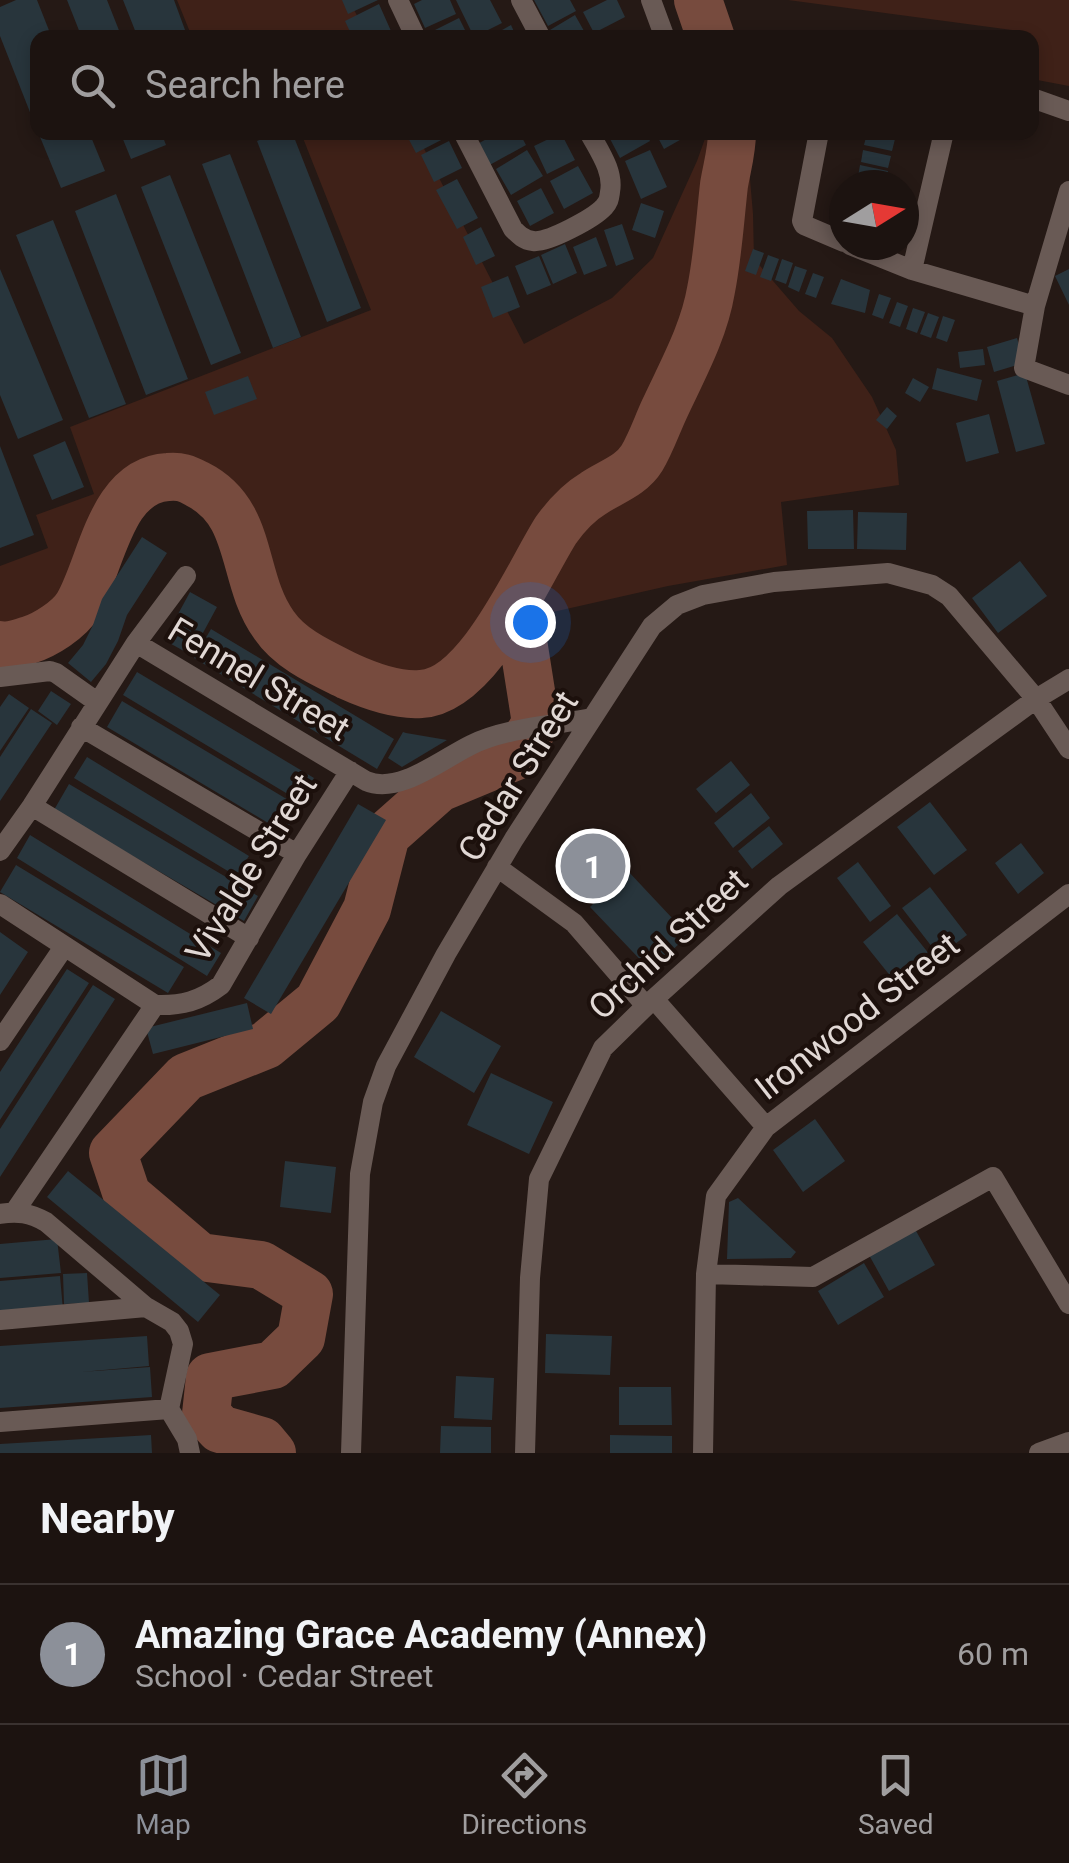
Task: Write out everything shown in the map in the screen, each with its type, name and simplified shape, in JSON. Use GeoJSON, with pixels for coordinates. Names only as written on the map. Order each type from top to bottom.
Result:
{"type":"FeatureCollection","features":[{"type":"Feature","properties":{"kind":"street"},"geometry":{"type":"LineString","coordinates":[[398,0],[412,30]]}},
{"type":"Feature","properties":{"kind":"street"},"geometry":{"type":"LineString","coordinates":[[522,0],[537,30]]}},
{"type":"Feature","properties":{"kind":"street"},"geometry":{"type":"LineString","coordinates":[[650,0],[662,30]]}},
{"type":"Feature","properties":{"kind":"street"},"geometry":{"type":"LineString","coordinates":[[1039,100],[1069,111]]}},
{"type":"Feature","properties":{"kind":"street"},"geometry":{"type":"LineString","coordinates":[[467,140],[513,229],[536,242],[602,210],[610,198],[608,170],[593,140]]}},
{"type":"Feature","properties":{"kind":"street"},"geometry":{"type":"LineString","coordinates":[[817,140],[802,221],[829,236]]}},
{"type":"Feature","properties":{"kind":"street"},"geometry":{"type":"LineString","coordinates":[[912,270],[942,140]]}},
{"type":"Feature","properties":{"kind":"street"},"geometry":{"type":"LineString","coordinates":[[1069,191],[1035,306],[1024,368],[1069,385]]}},
{"type":"Feature","properties":{"kind":"street"},"geometry":{"type":"LineString","coordinates":[[887,260],[1035,306]]}},
{"type":"Feature","properties":{"kind":"street","name":"Cedar Street"},"geometry":{"type":"LineString","coordinates":[[351,1453],[360,1174],[373,1102],[386,1066],[498,866],[652,626],[677,604],[703,595],[774,582],[888,573],[932,585],[950,596],[1036,699],[1069,749]]}},
{"type":"Feature","properties":{"kind":"street"},"geometry":{"type":"LineString","coordinates":[[0,850],[136,643],[186,576]]}},
{"type":"Feature","properties":{"kind":"street","name":"Fennel Street"},"geometry":{"type":"LineString","coordinates":[[136,643],[378,786],[394,784],[471,745],[592,718]]}},
{"type":"Feature","properties":{"kind":"street"},"geometry":{"type":"LineString","coordinates":[[0,678],[56,673],[97,702]]}},
{"type":"Feature","properties":{"kind":"street","name":"Orchid Street"},"geometry":{"type":"LineString","coordinates":[[525,1453],[530,1278],[539,1180],[603,1048],[780,886],[1069,678]]}},
{"type":"Feature","properties":{"kind":"street"},"geometry":{"type":"LineString","coordinates":[[81,727],[297,854]]}},
{"type":"Feature","properties":{"kind":"street","name":"Vivalde Street"},"geometry":{"type":"LineString","coordinates":[[155,1005],[190,1003],[221,985],[350,771]]}},
{"type":"Feature","properties":{"kind":"street"},"geometry":{"type":"LineString","coordinates":[[32,806],[249,938]]}},
{"type":"Feature","properties":{"kind":"street"},"geometry":{"type":"LineString","coordinates":[[498,866],[574,923],[766,1128]]}},
{"type":"Feature","properties":{"kind":"street","name":"Ironwood Street"},"geometry":{"type":"LineString","coordinates":[[704,1453],[706,1274],[716,1196],[766,1128],[1069,894]]}},
{"type":"Feature","properties":{"kind":"street"},"geometry":{"type":"LineString","coordinates":[[0,904],[155,1005],[7,1213]]}},
{"type":"Feature","properties":{"kind":"street"},"geometry":{"type":"LineString","coordinates":[[0,1041],[64,947]]}},
{"type":"Feature","properties":{"kind":"street"},"geometry":{"type":"LineString","coordinates":[[706,1274],[813,1277],[993,1177],[1069,1304]]}},
{"type":"Feature","properties":{"kind":"street"},"geometry":{"type":"LineString","coordinates":[[7,1213],[32,1214],[46,1222],[179,1331],[183,1344],[169,1408],[190,1453]]}},
{"type":"Feature","properties":{"kind":"street"},"geometry":{"type":"LineString","coordinates":[[0,1320],[146,1307]]}},
{"type":"Feature","properties":{"kind":"street"},"geometry":{"type":"LineString","coordinates":[[0,1422],[169,1408]]}},
{"type":"Feature","properties":{"kind":"street"},"geometry":{"type":"LineString","coordinates":[[1039,1453],[1069,1442]]}},
{"type":"Feature","properties":{"kind":"shaded area"},"geometry":{"type":"Polygon","coordinates":[[[177,0],[349,0],[364,30],[189,30],[177,0]]]}},
{"type":"Feature","properties":{"kind":"shaded area"},"geometry":{"type":"Polygon","coordinates":[[[676,0],[713,0],[722,30],[686,30],[676,0]]]}},
{"type":"Feature","properties":{"kind":"shaded area"},"geometry":{"type":"Polygon","coordinates":[[[788,0],[1069,0],[1069,86],[1039,80],[1039,30],[1012,30],[788,0]]]}},
{"type":"Feature","properties":{"kind":"shaded area"},"geometry":{"type":"Polygon","coordinates":[[[304,140],[420,140],[524,344],[612,298],[653,258],[704,140],[747,140],[754,259],[799,311],[832,338],[872,397],[896,450],[899,485],[781,502],[787,565],[668,586],[522,619],[471,673],[443,695],[411,706],[381,702],[300,664],[266,639],[250,609],[225,528],[204,499],[185,487],[162,491],[142,505],[80,618],[59,642],[13,660],[0,658],[0,566],[48,548],[36,515],[94,494],[70,427],[371,310],[304,140]]]}},
{"type":"Feature","properties":{"kind":"building"},"geometry":{"type":"Polygon","coordinates":[[[16,0],[37,0],[49,30],[30,30],[30,112],[0,36],[0,7],[16,0]]]}},
{"type":"Feature","properties":{"kind":"building"},"geometry":{"type":"Polygon","coordinates":[[[67,0],[107,0],[119,30],[79,30],[67,0]]]}},
{"type":"Feature","properties":{"kind":"building"},"geometry":{"type":"Polygon","coordinates":[[[123,0],[174,0],[185,30],[135,30],[123,0]]]}},
{"type":"Feature","properties":{"kind":"building"},"geometry":{"type":"Polygon","coordinates":[[[342,0],[378,0],[348,14],[342,0]]]}},
{"type":"Feature","properties":{"kind":"building"},"geometry":{"type":"Polygon","coordinates":[[[422,0],[450,0],[456,14],[425,28],[414,4],[422,0]]]}},
{"type":"Feature","properties":{"kind":"building"},"geometry":{"type":"Polygon","coordinates":[[[456,0],[490,0],[502,23],[488,30],[471,30],[456,0]]]}},
{"type":"Feature","properties":{"kind":"building"},"geometry":{"type":"Polygon","coordinates":[[[534,0],[570,0],[576,11],[548,26],[534,0]]]}},
{"type":"Feature","properties":{"kind":"building"},"geometry":{"type":"Polygon","coordinates":[[[607,0],[617,0],[625,17],[592,30],[583,12],[607,0]]]}},
{"type":"Feature","properties":{"kind":"building"},"geometry":{"type":"Polygon","coordinates":[[[379,4],[391,30],[349,30],[345,21],[379,4]]]}},
{"type":"Feature","properties":{"kind":"building"},"geometry":{"type":"Polygon","coordinates":[[[575,15],[583,30],[550,30],[575,15]]]}},
{"type":"Feature","properties":{"kind":"building"},"geometry":{"type":"Polygon","coordinates":[[[459,18],[465,30],[435,30],[459,18]]]}},
{"type":"Feature","properties":{"kind":"building"},"geometry":{"type":"Polygon","coordinates":[[[41,140],[92,140],[105,171],[61,188],[41,140]]]}},
{"type":"Feature","properties":{"kind":"building"},"geometry":{"type":"Polygon","coordinates":[[[123,140],[164,140],[166,145],[131,159],[123,140]]]}},
{"type":"Feature","properties":{"kind":"building"},"geometry":{"type":"Polygon","coordinates":[[[295,140],[361,308],[327,322],[257,141],[295,140]]]}},
{"type":"Feature","properties":{"kind":"building"},"geometry":{"type":"Polygon","coordinates":[[[409,140],[441,140],[416,153],[409,140]]]}},
{"type":"Feature","properties":{"kind":"building"},"geometry":{"type":"Polygon","coordinates":[[[485,140],[523,140],[526,145],[486,167],[474,146],[485,140]]]}},
{"type":"Feature","properties":{"kind":"building"},"geometry":{"type":"Polygon","coordinates":[[[546,140],[565,140],[575,160],[547,174],[534,146],[546,140]]]}},
{"type":"Feature","properties":{"kind":"building"},"geometry":{"type":"Polygon","coordinates":[[[611,140],[649,140],[650,141],[620,158],[611,140]]]}},
{"type":"Feature","properties":{"kind":"building"},"geometry":{"type":"Polygon","coordinates":[[[659,140],[680,140],[664,149],[659,140]]]}},
{"type":"Feature","properties":{"kind":"building"},"geometry":{"type":"Polygon","coordinates":[[[865,140],[895,140],[892,151],[864,145],[865,140]]]}},
{"type":"Feature","properties":{"kind":"building"},"geometry":{"type":"Polygon","coordinates":[[[449,141],[462,168],[434,182],[421,155],[449,141]]]}},
{"type":"Feature","properties":{"kind":"building"},"geometry":{"type":"Polygon","coordinates":[[[527,150],[543,176],[511,195],[496,169],[527,150]]]}},
{"type":"Feature","properties":{"kind":"building"},"geometry":{"type":"Polygon","coordinates":[[[650,150],[667,187],[641,199],[625,161],[650,150]]]}},
{"type":"Feature","properties":{"kind":"building"},"geometry":{"type":"Polygon","coordinates":[[[863,150],[891,156],[888,168],[861,162],[863,150]]]}},
{"type":"Feature","properties":{"kind":"building"},"geometry":{"type":"Polygon","coordinates":[[[230,154],[301,337],[273,348],[202,164],[230,154]]]}},
{"type":"Feature","properties":{"kind":"building"},"geometry":{"type":"Polygon","coordinates":[[[578,166],[593,193],[564,209],[550,181],[578,166]]]}},
{"type":"Feature","properties":{"kind":"building"},"geometry":{"type":"Polygon","coordinates":[[[170,175],[241,353],[211,365],[141,187],[170,175]]]}},
{"type":"Feature","properties":{"kind":"building"},"geometry":{"type":"Polygon","coordinates":[[[457,179],[478,218],[457,229],[436,190],[457,179]]]}},
{"type":"Feature","properties":{"kind":"building"},"geometry":{"type":"Polygon","coordinates":[[[541,188],[554,213],[530,226],[517,201],[541,188]]]}},
{"type":"Feature","properties":{"kind":"building"},"geometry":{"type":"Polygon","coordinates":[[[116,194],[188,379],[146,395],[75,211],[116,194]]]}},
{"type":"Feature","properties":{"kind":"building"},"geometry":{"type":"Polygon","coordinates":[[[641,203],[664,211],[655,238],[632,230],[641,203]]]}},
{"type":"Feature","properties":{"kind":"building"},"geometry":{"type":"Polygon","coordinates":[[[53,220],[126,404],[89,418],[16,235],[53,220]]]}},
{"type":"Feature","properties":{"kind":"building"},"geometry":{"type":"Polygon","coordinates":[[[622,224],[634,259],[616,266],[604,230],[622,224]]]}},
{"type":"Feature","properties":{"kind":"building"},"geometry":{"type":"Polygon","coordinates":[[[481,227],[495,256],[476,265],[463,237],[481,227]]]}},
{"type":"Feature","properties":{"kind":"building"},"geometry":{"type":"Polygon","coordinates":[[[596,237],[607,266],[584,275],[573,247],[596,237]]]}},
{"type":"Feature","properties":{"kind":"building"},"geometry":{"type":"Polygon","coordinates":[[[565,244],[577,273],[553,284],[541,255],[565,244]]]}},
{"type":"Feature","properties":{"kind":"building"},"geometry":{"type":"Polygon","coordinates":[[[753,249],[764,253],[756,275],[745,271],[753,249]]]}},
{"type":"Feature","properties":{"kind":"building"},"geometry":{"type":"Polygon","coordinates":[[[768,255],[779,259],[771,281],[760,277],[768,255]]]}},
{"type":"Feature","properties":{"kind":"building"},"geometry":{"type":"Polygon","coordinates":[[[539,256],[551,285],[527,295],[515,266],[539,256]]]}},
{"type":"Feature","properties":{"kind":"building"},"geometry":{"type":"Polygon","coordinates":[[[782,259],[793,263],[786,284],[775,280],[782,259]]]}},
{"type":"Feature","properties":{"kind":"building"},"geometry":{"type":"Polygon","coordinates":[[[795,266],[807,270],[799,292],[788,287],[795,266]]]}},
{"type":"Feature","properties":{"kind":"building"},"geometry":{"type":"Polygon","coordinates":[[[0,269],[63,420],[18,439],[0,395],[0,269]]]}},
{"type":"Feature","properties":{"kind":"building"},"geometry":{"type":"Polygon","coordinates":[[[1069,269],[1069,305],[1055,276],[1069,269]]]}},
{"type":"Feature","properties":{"kind":"building"},"geometry":{"type":"Polygon","coordinates":[[[813,273],[824,277],[816,298],[805,294],[813,273]]]}},
{"type":"Feature","properties":{"kind":"building"},"geometry":{"type":"Polygon","coordinates":[[[508,276],[520,307],[493,318],[481,287],[508,276]]]}},
{"type":"Feature","properties":{"kind":"building"},"geometry":{"type":"Polygon","coordinates":[[[841,279],[870,290],[865,313],[831,304],[841,279]]]}},
{"type":"Feature","properties":{"kind":"building"},"geometry":{"type":"Polygon","coordinates":[[[879,294],[891,298],[883,319],[872,315],[879,294]]]}},
{"type":"Feature","properties":{"kind":"building"},"geometry":{"type":"Polygon","coordinates":[[[897,302],[908,306],[900,327],[889,323],[897,302]]]}},
{"type":"Feature","properties":{"kind":"building"},"geometry":{"type":"Polygon","coordinates":[[[913,308],[925,312],[917,333],[906,329],[913,308]]]}},
{"type":"Feature","properties":{"kind":"building"},"geometry":{"type":"Polygon","coordinates":[[[928,313],[939,317],[931,338],[920,334],[928,313]]]}},
{"type":"Feature","properties":{"kind":"building"},"geometry":{"type":"Polygon","coordinates":[[[943,316],[955,320],[947,342],[936,338],[943,316]]]}},
{"type":"Feature","properties":{"kind":"building"},"geometry":{"type":"Polygon","coordinates":[[[1017,338],[1024,363],[994,372],[987,347],[1017,338]]]}},
{"type":"Feature","properties":{"kind":"building"},"geometry":{"type":"Polygon","coordinates":[[[983,349],[985,365],[960,368],[958,352],[983,349]]]}},
{"type":"Feature","properties":{"kind":"building"},"geometry":{"type":"Polygon","coordinates":[[[937,368],[982,380],[977,401],[932,389],[937,368]]]}},
{"type":"Feature","properties":{"kind":"building"},"geometry":{"type":"Polygon","coordinates":[[[1025,373],[1045,444],[1016,452],[997,381],[1025,373]]]}},
{"type":"Feature","properties":{"kind":"building"},"geometry":{"type":"Polygon","coordinates":[[[248,376],[257,399],[214,415],[205,392],[248,376]]]}},
{"type":"Feature","properties":{"kind":"building"},"geometry":{"type":"Polygon","coordinates":[[[913,378],[929,387],[920,402],[905,393],[913,378]]]}},
{"type":"Feature","properties":{"kind":"building"},"geometry":{"type":"Polygon","coordinates":[[[887,407],[897,416],[887,429],[876,420],[887,407]]]}},
{"type":"Feature","properties":{"kind":"building"},"geometry":{"type":"Polygon","coordinates":[[[989,414],[999,453],[966,462],[956,423],[989,414]]]}},
{"type":"Feature","properties":{"kind":"building"},"geometry":{"type":"Polygon","coordinates":[[[65,441],[84,487],[52,500],[33,455],[65,441]]]}},
{"type":"Feature","properties":{"kind":"building"},"geometry":{"type":"Polygon","coordinates":[[[0,446],[34,535],[0,548],[0,446]]]}},
{"type":"Feature","properties":{"kind":"building"},"geometry":{"type":"Polygon","coordinates":[[[853,510],[854,549],[808,549],[807,511],[853,510]]]}},
{"type":"Feature","properties":{"kind":"building"},"geometry":{"type":"Polygon","coordinates":[[[858,512],[907,513],[906,550],[857,549],[858,512]]]}},
{"type":"Feature","properties":{"kind":"building"},"geometry":{"type":"Polygon","coordinates":[[[142,537],[167,553],[127,615],[106,664],[91,682],[68,663],[83,645],[102,599],[142,537]]]}},
{"type":"Feature","properties":{"kind":"building"},"geometry":{"type":"Polygon","coordinates":[[[1020,561],[1047,596],[998,633],[972,598],[1020,561]]]}},
{"type":"Feature","properties":{"kind":"building"},"geometry":{"type":"Polygon","coordinates":[[[190,592],[217,607],[191,655],[164,640],[190,592]]]}},
{"type":"Feature","properties":{"kind":"building"},"geometry":{"type":"Polygon","coordinates":[[[211,629],[394,739],[377,769],[194,658],[211,629]]]}},
{"type":"Feature","properties":{"kind":"building"},"geometry":{"type":"Polygon","coordinates":[[[137,672],[314,778],[301,802],[123,695],[137,672]]]}},
{"type":"Feature","properties":{"kind":"building"},"geometry":{"type":"Polygon","coordinates":[[[51,691],[71,704],[57,725],[38,711],[51,691]]]}},
{"type":"Feature","properties":{"kind":"building"},"geometry":{"type":"Polygon","coordinates":[[[9,694],[29,708],[0,751],[0,707],[9,694]]]}},
{"type":"Feature","properties":{"kind":"building"},"geometry":{"type":"Polygon","coordinates":[[[122,701],[300,807],[285,833],[107,727],[122,701]]]}},
{"type":"Feature","properties":{"kind":"building"},"geometry":{"type":"Polygon","coordinates":[[[31,709],[52,723],[0,801],[0,757],[31,709]]]}},
{"type":"Feature","properties":{"kind":"building"},"geometry":{"type":"Polygon","coordinates":[[[403,732],[447,740],[402,767],[388,758],[403,732]]]}},
{"type":"Feature","properties":{"kind":"building"},"geometry":{"type":"Polygon","coordinates":[[[87,757],[249,856],[236,876],[74,778],[87,757]]]}},
{"type":"Feature","properties":{"kind":"building"},"geometry":{"type":"Polygon","coordinates":[[[731,761],[750,785],[716,813],[696,789],[731,761]]]}},
{"type":"Feature","properties":{"kind":"building"},"geometry":{"type":"Polygon","coordinates":[[[69,784],[258,896],[244,921],[54,810],[69,784]]]}},
{"type":"Feature","properties":{"kind":"building"},"geometry":{"type":"Polygon","coordinates":[[[751,793],[770,818],[733,848],[714,823],[751,793]]]}},
{"type":"Feature","properties":{"kind":"building"},"geometry":{"type":"Polygon","coordinates":[[[930,802],[967,850],[934,875],[897,827],[930,802]]]}},
{"type":"Feature","properties":{"kind":"building"},"geometry":{"type":"Polygon","coordinates":[[[358,804],[386,820],[271,1014],[244,998],[358,804]]]}},
{"type":"Feature","properties":{"kind":"building"},"geometry":{"type":"Polygon","coordinates":[[[769,826],[783,844],[752,869],[738,851],[769,826]]]}},
{"type":"Feature","properties":{"kind":"building"},"geometry":{"type":"Polygon","coordinates":[[[30,835],[221,953],[207,976],[17,858],[30,835]]]}},
{"type":"Feature","properties":{"kind":"building"},"geometry":{"type":"Polygon","coordinates":[[[1021,843],[1044,873],[1018,894],[995,863],[1021,843]]]}},
{"type":"Feature","properties":{"kind":"building"},"geometry":{"type":"Polygon","coordinates":[[[858,862],[891,906],[870,922],[837,878],[858,862]]]}},
{"type":"Feature","properties":{"kind":"building"},"geometry":{"type":"Polygon","coordinates":[[[16,865],[184,967],[168,993],[0,892],[16,865]]]}},
{"type":"Feature","properties":{"kind":"building"},"geometry":{"type":"Polygon","coordinates":[[[627,870],[688,935],[651,971],[590,907],[627,870]]]}},
{"type":"Feature","properties":{"kind":"building"},"geometry":{"type":"Polygon","coordinates":[[[930,887],[967,935],[939,956],[902,908],[930,887]]]}},
{"type":"Feature","properties":{"kind":"building"},"geometry":{"type":"Polygon","coordinates":[[[897,914],[934,960],[900,988],[863,942],[897,914]]]}},
{"type":"Feature","properties":{"kind":"building"},"geometry":{"type":"Polygon","coordinates":[[[0,932],[28,952],[0,995],[0,932]]]}},
{"type":"Feature","properties":{"kind":"building"},"geometry":{"type":"Polygon","coordinates":[[[67,969],[89,983],[0,1120],[0,1072],[67,969]]]}},
{"type":"Feature","properties":{"kind":"building"},"geometry":{"type":"Polygon","coordinates":[[[93,985],[115,999],[0,1177],[0,1129],[93,985]]]}},
{"type":"Feature","properties":{"kind":"building"},"geometry":{"type":"Polygon","coordinates":[[[247,1003],[253,1029],[153,1054],[146,1028],[247,1003]]]}},
{"type":"Feature","properties":{"kind":"building"},"geometry":{"type":"Polygon","coordinates":[[[441,1011],[501,1046],[474,1093],[414,1057],[441,1011]]]}},
{"type":"Feature","properties":{"kind":"building"},"geometry":{"type":"Polygon","coordinates":[[[491,1073],[553,1102],[529,1154],[467,1125],[491,1073]]]}},
{"type":"Feature","properties":{"kind":"building"},"geometry":{"type":"Polygon","coordinates":[[[815,1119],[845,1161],[803,1192],[773,1150],[815,1119]]]}},
{"type":"Feature","properties":{"kind":"building"},"geometry":{"type":"Polygon","coordinates":[[[285,1161],[336,1167],[331,1213],[280,1207],[285,1161]]]}},
{"type":"Feature","properties":{"kind":"building"},"geometry":{"type":"Polygon","coordinates":[[[68,1171],[220,1295],[198,1322],[47,1197],[68,1171]]]}},
{"type":"Feature","properties":{"kind":"building"},"geometry":{"type":"Polygon","coordinates":[[[738,1198],[796,1252],[791,1258],[727,1259],[729,1202],[738,1198]]]}},
{"type":"Feature","properties":{"kind":"building"},"geometry":{"type":"Polygon","coordinates":[[[915,1229],[935,1265],[889,1291],[869,1255],[915,1229]]]}},
{"type":"Feature","properties":{"kind":"building"},"geometry":{"type":"Polygon","coordinates":[[[57,1239],[61,1273],[0,1278],[0,1244],[57,1239]]]}},
{"type":"Feature","properties":{"kind":"building"},"geometry":{"type":"Polygon","coordinates":[[[864,1263],[884,1297],[838,1325],[818,1291],[864,1263]]]}},
{"type":"Feature","properties":{"kind":"building"},"geometry":{"type":"Polygon","coordinates":[[[87,1273],[89,1303],[64,1304],[63,1274],[87,1273]]]}},
{"type":"Feature","properties":{"kind":"building"},"geometry":{"type":"Polygon","coordinates":[[[60,1276],[63,1310],[0,1315],[0,1281],[60,1276]]]}},
{"type":"Feature","properties":{"kind":"building"},"geometry":{"type":"Polygon","coordinates":[[[546,1334],[612,1336],[610,1375],[545,1373],[546,1334]]]}},
{"type":"Feature","properties":{"kind":"building"},"geometry":{"type":"Polygon","coordinates":[[[147,1336],[149,1366],[81,1372],[150,1367],[152,1397],[0,1408],[0,1346],[147,1336]]]}},
{"type":"Feature","properties":{"kind":"building"},"geometry":{"type":"Polygon","coordinates":[[[456,1376],[494,1378],[492,1420],[454,1418],[456,1376]]]}},
{"type":"Feature","properties":{"kind":"building"},"geometry":{"type":"Polygon","coordinates":[[[619,1387],[671,1387],[672,1425],[619,1425],[619,1387]]]}},
{"type":"Feature","properties":{"kind":"building"},"geometry":{"type":"Polygon","coordinates":[[[441,1426],[491,1427],[491,1453],[440,1453],[441,1426]]]}},
{"type":"Feature","properties":{"kind":"building"},"geometry":{"type":"Polygon","coordinates":[[[151,1435],[152,1453],[0,1453],[0,1444],[151,1435]]]}},
{"type":"Feature","properties":{"kind":"building"},"geometry":{"type":"Polygon","coordinates":[[[610,1435],[672,1436],[672,1453],[610,1453],[610,1435]]]}},
{"type":"Feature","properties":{"kind":"waterway"},"geometry":{"type":"LineString","coordinates":[[698,0],[708,30]]}},
{"type":"Feature","properties":{"kind":"waterway"},"geometry":{"type":"LineString","coordinates":[[0,645],[35,638],[69,616],[78,605],[120,508],[148,482],[176,477],[216,496],[229,512],[263,607],[289,642],[356,680],[384,689],[421,694],[442,688],[482,652],[564,520],[588,497],[632,470],[645,452],[692,351],[708,306],[731,140]]}},
{"type":"Feature","properties":{"kind":"waterway"},"geometry":{"type":"LineString","coordinates":[[272,1453],[262,1441],[220,1429],[206,1414],[210,1377],[273,1365],[301,1338],[309,1294],[261,1265],[200,1257],[127,1195],[113,1153],[186,1077],[266,1045],[318,1002],[367,909],[386,835],[439,788],[516,756],[536,723],[517,603]]}},
{"type":"Feature","properties":{"kind":"place","name":"Amazing Grace Academy (Annex)"},"geometry":{"type":"Point","coordinates":[593,866]}}]}
